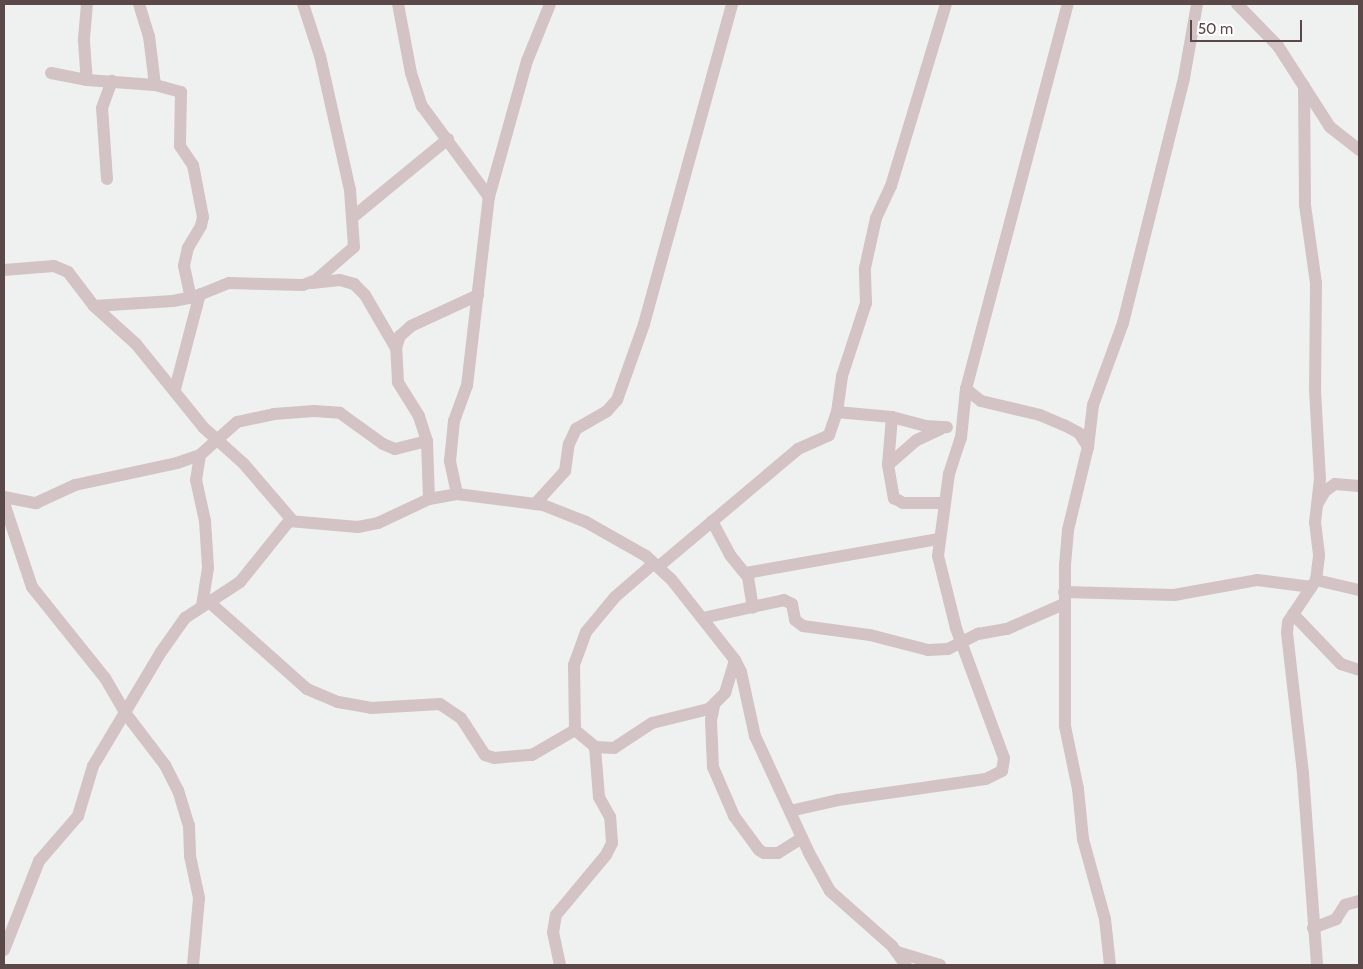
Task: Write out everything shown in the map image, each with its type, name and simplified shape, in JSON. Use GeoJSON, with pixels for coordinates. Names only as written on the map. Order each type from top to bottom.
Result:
{"type":"FeatureCollection","features":[{"type":"Feature","properties":{"kind":"street"},"geometry":{"type":"LineString","coordinates":[[86,4],[84,41],[87,80]]}},
{"type":"Feature","properties":{"kind":"street"},"geometry":{"type":"LineString","coordinates":[[140,4],[150,36],[155,85]]}},
{"type":"Feature","properties":{"kind":"street"},"geometry":{"type":"LineString","coordinates":[[303,4],[320,56],[353,217],[354,248],[309,283]]}},
{"type":"Feature","properties":{"kind":"street"},"geometry":{"type":"LineString","coordinates":[[398,4],[411,73],[422,106],[489,197]]}},
{"type":"Feature","properties":{"kind":"street"},"geometry":{"type":"LineString","coordinates":[[457,494],[450,461],[454,421],[467,386],[489,197],[527,61],[550,4]]}},
{"type":"Feature","properties":{"kind":"street"},"geometry":{"type":"LineString","coordinates":[[535,504],[565,471],[569,444],[576,429],[603,414],[617,400],[644,324],[732,4]]}},
{"type":"Feature","properties":{"kind":"street"},"geometry":{"type":"LineString","coordinates":[[735,660],[725,693],[714,706],[694,714],[652,723],[614,748],[595,747],[575,730],[574,665],[586,632],[615,597],[712,521],[798,448],[829,435],[837,412],[842,376],[866,303],[865,268],[876,218],[891,186],[946,4]]}},
{"type":"Feature","properties":{"kind":"street"},"geometry":{"type":"LineString","coordinates":[[790,811],[838,800],[986,779],[1002,771],[1004,758],[962,644],[941,575],[939,539],[949,474],[958,454],[966,390],[1068,4]]}},
{"type":"Feature","properties":{"kind":"street"},"geometry":{"type":"LineString","coordinates":[[1110,965],[1105,919],[1083,839],[1078,789],[1065,726],[1064,598],[1068,530],[1088,447],[1093,405],[1123,324],[1184,78],[1197,4]]}},
{"type":"Feature","properties":{"kind":"street"},"geometry":{"type":"LineString","coordinates":[[1237,4],[1278,46],[1330,127],[1359,150]]}},
{"type":"Feature","properties":{"kind":"street"},"geometry":{"type":"LineString","coordinates":[[51,74],[87,80],[155,85],[181,92],[180,146],[193,165],[202,210],[202,226],[192,240],[184,266],[196,296],[175,390]]}},
{"type":"Feature","properties":{"kind":"street"},"geometry":{"type":"LineString","coordinates":[[107,180],[102,108],[112,81]]}},
{"type":"Feature","properties":{"kind":"street"},"geometry":{"type":"LineString","coordinates":[[1304,86],[1305,205],[1316,283],[1315,390],[1320,479],[1314,522],[1319,556],[1314,583],[1293,614],[1287,634],[1303,774],[1317,965]]}},
{"type":"Feature","properties":{"kind":"street"},"geometry":{"type":"LineString","coordinates":[[353,217],[448,139]]}},
{"type":"Feature","properties":{"kind":"street"},"geometry":{"type":"LineString","coordinates":[[4,270],[45,266],[65,269],[94,306],[136,344],[217,440],[244,464],[292,520],[358,527],[378,523],[429,499],[457,494],[535,504],[586,522],[631,546],[655,566],[703,618],[735,660],[741,672],[754,736],[802,838],[830,891],[897,952],[906,965]]}},
{"type":"Feature","properties":{"kind":"street"},"geometry":{"type":"LineString","coordinates":[[94,306],[147,304],[196,296],[229,284],[289,286],[340,280],[354,284],[365,295],[396,348]]}},
{"type":"Feature","properties":{"kind":"street"},"geometry":{"type":"LineString","coordinates":[[429,499],[428,441],[419,416],[398,382],[396,348],[400,336],[411,326],[478,295]]}},
{"type":"Feature","properties":{"kind":"street"},"geometry":{"type":"LineString","coordinates":[[966,390],[981,401],[1040,415],[1064,425],[1079,433],[1088,447]]}},
{"type":"Feature","properties":{"kind":"street"},"geometry":{"type":"LineString","coordinates":[[4,497],[36,503],[75,485],[114,478],[200,455],[240,421],[314,410],[340,413],[392,448],[407,448],[428,441]]}},
{"type":"Feature","properties":{"kind":"street"},"geometry":{"type":"LineString","coordinates":[[837,412],[892,416],[924,426],[947,427]]}},
{"type":"Feature","properties":{"kind":"street"},"geometry":{"type":"LineString","coordinates":[[888,465],[917,440],[947,427],[963,414]]}},
{"type":"Feature","properties":{"kind":"street"},"geometry":{"type":"LineString","coordinates":[[892,416],[888,465],[892,495],[897,501],[944,503]]}},
{"type":"Feature","properties":{"kind":"street"},"geometry":{"type":"LineString","coordinates":[[200,455],[196,480],[205,521],[208,568],[206,603]]}},
{"type":"Feature","properties":{"kind":"street"},"geometry":{"type":"LineString","coordinates":[[1317,505],[1325,491],[1335,484],[1359,486]]}},
{"type":"Feature","properties":{"kind":"street"},"geometry":{"type":"LineString","coordinates":[[4,502],[32,586],[105,678],[126,714],[165,765],[189,824],[190,856],[199,906],[192,965]]}},
{"type":"Feature","properties":{"kind":"street"},"geometry":{"type":"LineString","coordinates":[[5,944],[40,861],[78,816],[93,766],[126,714],[168,641],[185,618],[240,582],[254,567],[277,532],[292,520]]}},
{"type":"Feature","properties":{"kind":"street"},"geometry":{"type":"LineString","coordinates":[[712,521],[730,555],[746,573],[753,608]]}},
{"type":"Feature","properties":{"kind":"street"},"geometry":{"type":"LineString","coordinates":[[746,573],[939,539]]}},
{"type":"Feature","properties":{"kind":"street"},"geometry":{"type":"LineString","coordinates":[[703,618],[784,600],[792,604],[795,620],[803,626],[870,635],[928,650],[962,644],[978,634],[1007,629],[1064,598],[1174,595],[1256,580],[1314,583],[1359,590]]}},
{"type":"Feature","properties":{"kind":"street"},"geometry":{"type":"LineString","coordinates":[[206,603],[306,689],[338,702],[372,708],[440,704],[461,718],[485,755],[494,758],[532,755],[575,730]]}},
{"type":"Feature","properties":{"kind":"street"},"geometry":{"type":"LineString","coordinates":[[1293,614],[1341,664],[1359,670]]}},
{"type":"Feature","properties":{"kind":"street"},"geometry":{"type":"LineString","coordinates":[[714,706],[711,720],[714,767],[734,816],[758,850],[764,853],[778,853],[802,838]]}},
{"type":"Feature","properties":{"kind":"street"},"geometry":{"type":"LineString","coordinates":[[560,965],[553,933],[556,915],[578,885],[606,855],[612,843],[610,817],[599,797],[595,747]]}},
{"type":"Feature","properties":{"kind":"street"},"geometry":{"type":"LineString","coordinates":[[1313,928],[1336,919],[1345,906],[1359,901]]}},
{"type":"Feature","properties":{"kind":"street"},"geometry":{"type":"LineString","coordinates":[[897,952],[940,965]]}}]}
